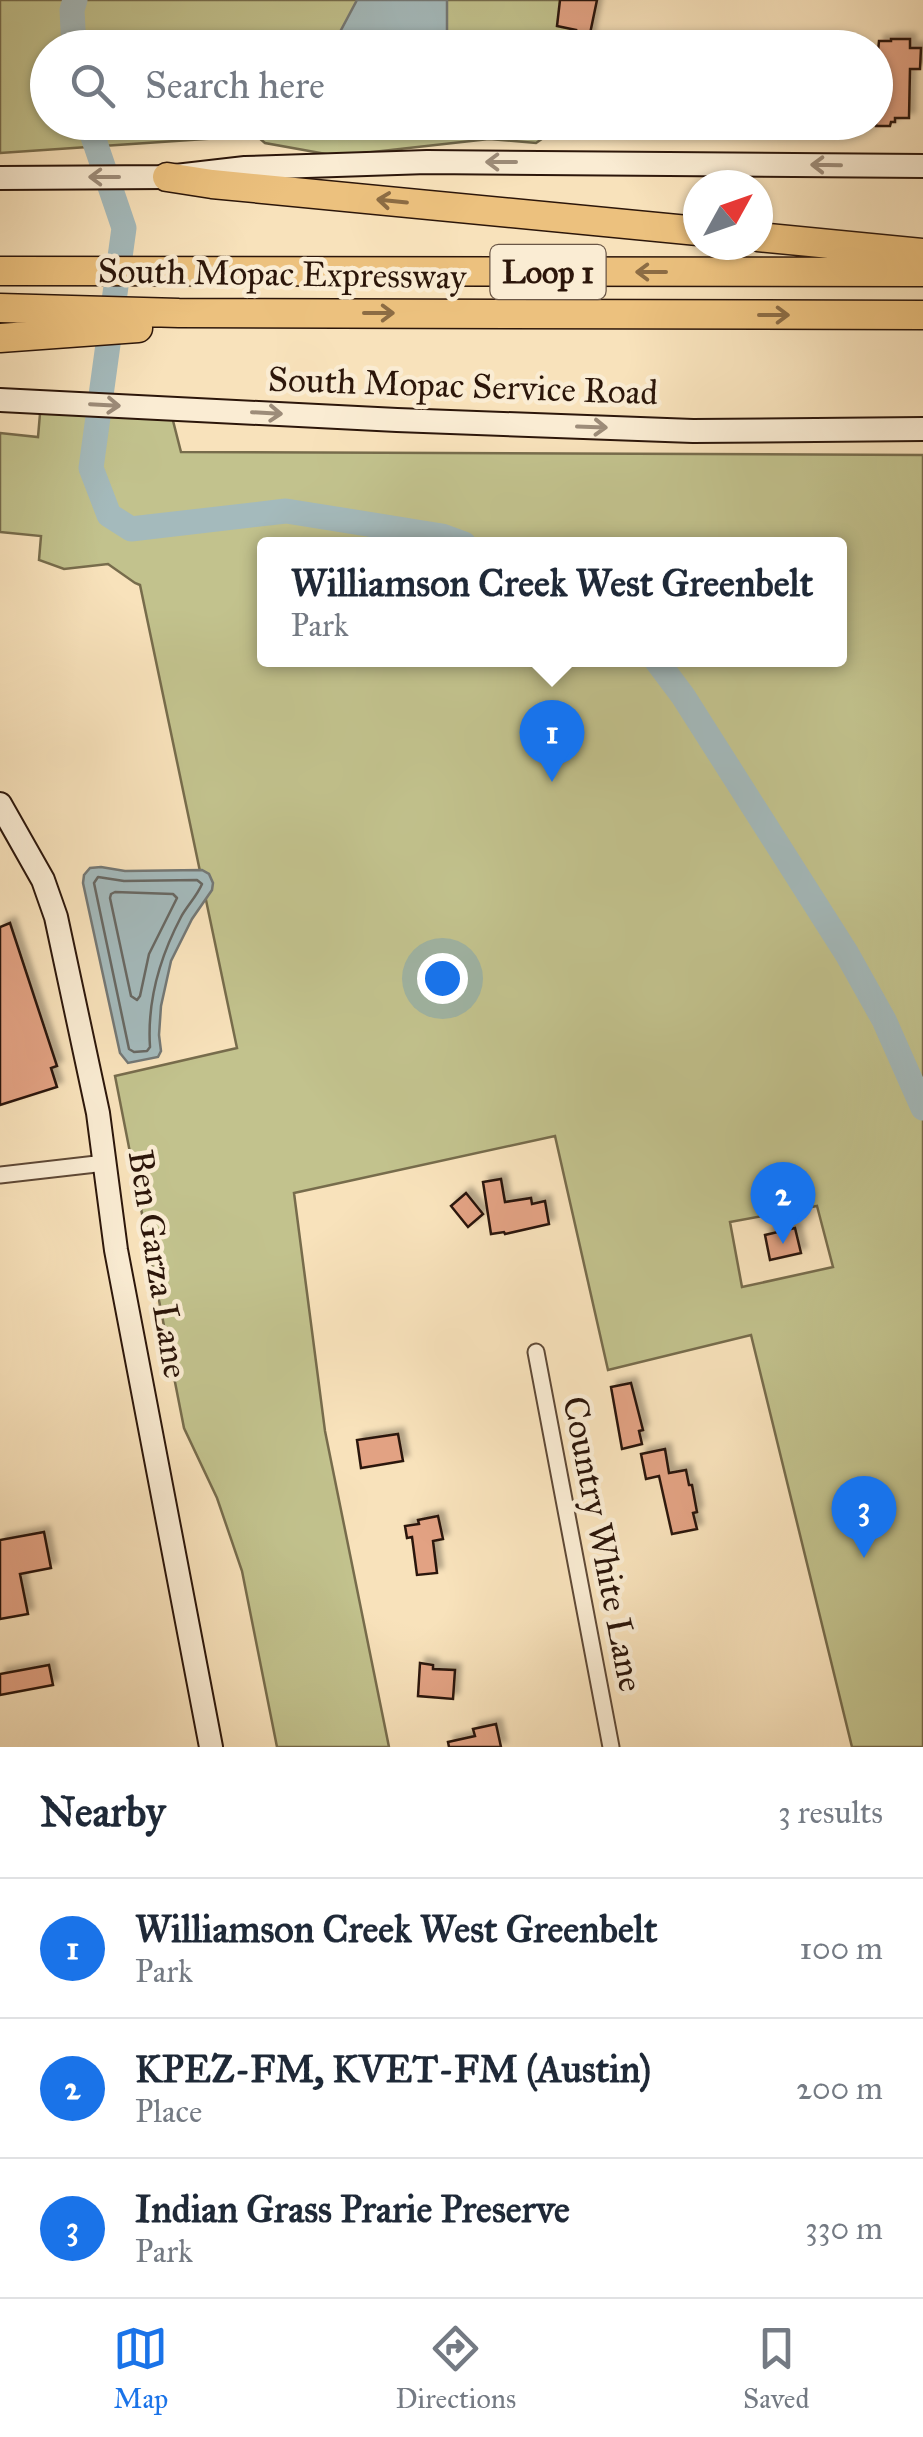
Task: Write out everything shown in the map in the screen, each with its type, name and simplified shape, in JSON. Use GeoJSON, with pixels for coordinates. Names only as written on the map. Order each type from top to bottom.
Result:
{"type":"FeatureCollection","features":[{"type":"Feature","properties":{"kind":"highway"},"geometry":{"type":"LineString","coordinates":[[167,177],[683,230]]}},
{"type":"Feature","properties":{"kind":"highway"},"geometry":{"type":"LineString","coordinates":[[773,238],[923,253]]}},
{"type":"Feature","properties":{"kind":"highway","name":"South Mopac Expressway"},"geometry":{"type":"LineString","coordinates":[[13,270],[923,272]]}},
{"type":"Feature","properties":{"kind":"highway","name":"South Mopac Expressway"},"geometry":{"type":"LineString","coordinates":[[13,323],[176,320],[282,313],[923,315]]}},
{"type":"Feature","properties":{"kind":"main road"},"geometry":{"type":"LineString","coordinates":[[884,166],[923,152]]}},
{"type":"Feature","properties":{"kind":"main road"},"geometry":{"type":"LineString","coordinates":[[0,178],[167,177],[244,168],[427,162],[923,166]]}},
{"type":"Feature","properties":{"kind":"main road","name":"South Mopac Service Road"},"geometry":{"type":"LineString","coordinates":[[0,400],[693,431],[923,429]]}},
{"type":"Feature","properties":{"kind":"main road","name":"Ben Garza Lane"},"geometry":{"type":"LineString","coordinates":[[0,804],[43,880],[56,917],[98,1113],[116,1250],[211,1747]]}},
{"type":"Feature","properties":{"kind":"street"},"geometry":{"type":"LineString","coordinates":[[0,1174],[104,1163]]}},
{"type":"Feature","properties":{"kind":"street","name":"Country White Lane"},"geometry":{"type":"LineString","coordinates":[[536,1352],[611,1747]]}},
{"type":"Feature","properties":{"kind":"green space"},"geometry":{"type":"Polygon","coordinates":[[[0,0],[582,0],[579,30],[30,30],[30,140],[190,140],[0,153],[0,0]]]}},
{"type":"Feature","properties":{"kind":"green space"},"geometry":{"type":"Polygon","coordinates":[[[262,140],[480,140],[337,156],[262,140]]]}},
{"type":"Feature","properties":{"kind":"green space"},"geometry":{"type":"Polygon","coordinates":[[[41,402],[170,409],[181,452],[923,455],[923,1747],[852,1747],[751,1335],[608,1370],[555,1136],[294,1193],[325,1431],[389,1747],[277,1747],[242,1571],[217,1498],[184,1428],[115,1076],[237,1048],[140,585],[108,564],[64,569],[39,560],[41,536],[0,532],[0,433],[38,437],[41,402]],[[817,1206],[730,1222],[742,1287],[833,1267],[817,1206]]]}},
{"type":"Feature","properties":{"kind":"water"},"geometry":{"type":"Polygon","coordinates":[[[357,0],[447,0],[447,30],[341,30],[357,0]]]}},
{"type":"Feature","properties":{"kind":"water"},"geometry":{"type":"Polygon","coordinates":[[[90,868],[125,871],[202,870],[213,883],[171,961],[161,1006],[158,1057],[128,1063],[120,1053],[83,883],[90,868]]]}},
{"type":"Feature","properties":{"kind":"building"},"geometry":{"type":"Polygon","coordinates":[[[560,0],[597,0],[591,30],[557,26],[560,0]]]}},
{"type":"Feature","properties":{"kind":"building"},"geometry":{"type":"Polygon","coordinates":[[[893,39],[910,39],[910,48],[921,48],[920,69],[910,69],[909,118],[895,118],[895,122],[893,39]]]}},
{"type":"Feature","properties":{"kind":"building"},"geometry":{"type":"Polygon","coordinates":[[[10,923],[57,1066],[51,1068],[57,1087],[0,1105],[0,927],[10,923]]]}},
{"type":"Feature","properties":{"kind":"building"},"geometry":{"type":"Polygon","coordinates":[[[501,1179],[505,1202],[531,1198],[532,1204],[545,1201],[549,1224],[491,1234],[483,1182],[501,1179]]]}},
{"type":"Feature","properties":{"kind":"building"},"geometry":{"type":"Polygon","coordinates":[[[466,1193],[483,1214],[468,1227],[451,1206],[466,1193]]]}},
{"type":"Feature","properties":{"kind":"building"},"geometry":{"type":"Polygon","coordinates":[[[795,1228],[801,1253],[770,1260],[765,1235],[795,1228]]]}},
{"type":"Feature","properties":{"kind":"building"},"geometry":{"type":"Polygon","coordinates":[[[631,1383],[643,1430],[639,1431],[642,1444],[622,1449],[611,1387],[631,1383]]]}},
{"type":"Feature","properties":{"kind":"building"},"geometry":{"type":"Polygon","coordinates":[[[398,1434],[403,1461],[361,1468],[357,1440],[398,1434]]]}},
{"type":"Feature","properties":{"kind":"building"},"geometry":{"type":"Polygon","coordinates":[[[665,1449],[669,1473],[686,1470],[692,1485],[697,1529],[672,1534],[659,1476],[646,1479],[641,1454],[665,1449]]]}},
{"type":"Feature","properties":{"kind":"building"},"geometry":{"type":"Polygon","coordinates":[[[438,1516],[443,1539],[433,1541],[437,1573],[417,1575],[412,1537],[407,1538],[405,1526],[438,1516]]]}},
{"type":"Feature","properties":{"kind":"building"},"geometry":{"type":"Polygon","coordinates":[[[44,1532],[51,1568],[20,1574],[28,1614],[0,1619],[0,1540],[44,1532]]]}},
{"type":"Feature","properties":{"kind":"building"},"geometry":{"type":"Polygon","coordinates":[[[420,1663],[433,1665],[433,1669],[455,1670],[453,1699],[418,1696],[420,1663]]]}},
{"type":"Feature","properties":{"kind":"building"},"geometry":{"type":"Polygon","coordinates":[[[49,1665],[53,1685],[0,1695],[0,1674],[49,1665]]]}},
{"type":"Feature","properties":{"kind":"building"},"geometry":{"type":"Polygon","coordinates":[[[496,1724],[501,1747],[449,1747],[448,1742],[475,1736],[473,1729],[496,1724]]]}},
{"type":"Feature","properties":{"kind":"waterway"},"geometry":{"type":"LineString","coordinates":[[73,30],[75,0]]}},
{"type":"Feature","properties":{"kind":"waterway"},"geometry":{"type":"LineString","coordinates":[[94,140],[124,228],[91,468],[109,515],[131,529],[286,511],[445,537]]}},
{"type":"Feature","properties":{"kind":"waterway"},"geometry":{"type":"LineString","coordinates":[[661,667],[847,954],[884,1020],[923,1108]]}},
{"type":"Feature","properties":{"kind":"place","name":"Williamson Creek West Greenbelt"},"geometry":{"type":"Point","coordinates":[552,782]}},
{"type":"Feature","properties":{"kind":"place","name":"KPEZ-FM, KVET-FM (Austin)"},"geometry":{"type":"Point","coordinates":[783,1244]}},
{"type":"Feature","properties":{"kind":"place","name":"Indian Grass Prarie Preserve"},"geometry":{"type":"Point","coordinates":[864,1558]}}]}
